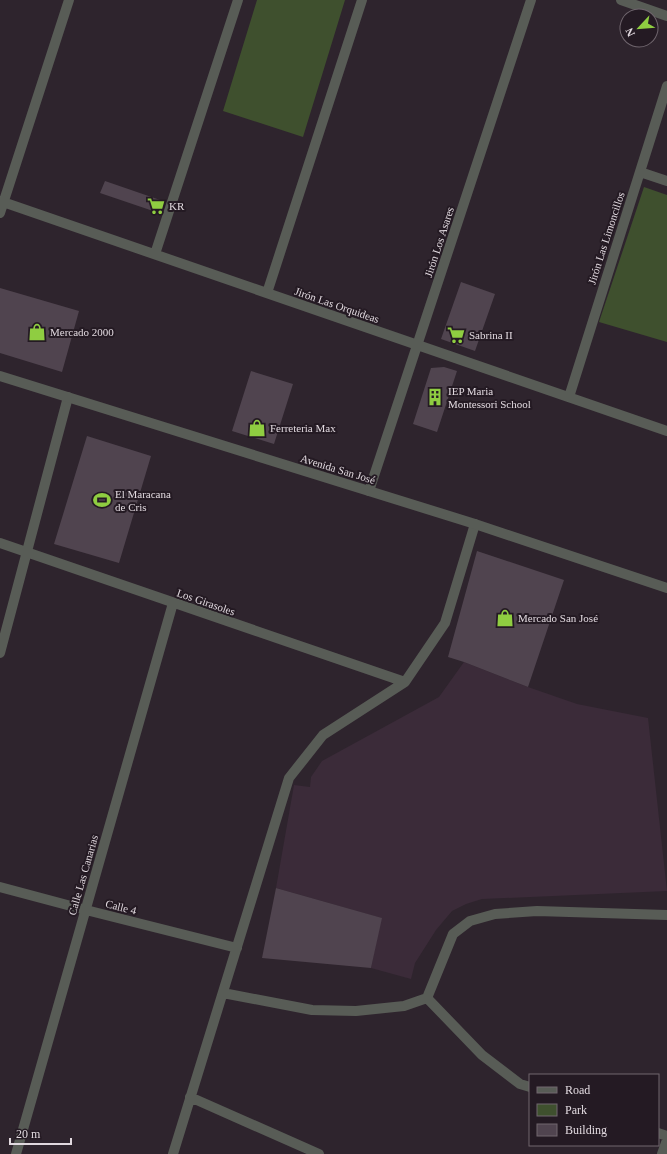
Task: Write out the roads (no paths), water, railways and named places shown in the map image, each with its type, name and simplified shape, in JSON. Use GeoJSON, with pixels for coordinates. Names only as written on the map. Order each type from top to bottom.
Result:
{"type":"FeatureCollection","features":[{"type":"Feature","properties":{"kind":"street"},"geometry":{"type":"LineString","coordinates":[[0,213],[2,201],[69,0]]}},
{"type":"Feature","properties":{"kind":"street"},"geometry":{"type":"LineString","coordinates":[[155,254],[238,0]]}},
{"type":"Feature","properties":{"kind":"street"},"geometry":{"type":"LineString","coordinates":[[267,293],[362,0]]}},
{"type":"Feature","properties":{"kind":"street","name":"Jirón Los Asares"},"geometry":{"type":"LineString","coordinates":[[368,491],[418,345],[531,0]]}},
{"type":"Feature","properties":{"kind":"street"},"geometry":{"type":"LineString","coordinates":[[621,0],[667,16]]}},
{"type":"Feature","properties":{"kind":"street","name":"Jirón Las Limoncillos"},"geometry":{"type":"LineString","coordinates":[[569,397],[667,86]]}},
{"type":"Feature","properties":{"kind":"street"},"geometry":{"type":"LineString","coordinates":[[640,172],[667,181]]}},
{"type":"Feature","properties":{"kind":"street","name":"Jirón Las Orquideas"},"geometry":{"type":"LineString","coordinates":[[2,201],[667,431]]}},
{"type":"Feature","properties":{"kind":"street","name":"Avenida San José"},"geometry":{"type":"LineString","coordinates":[[0,376],[475,524],[667,588]]}},
{"type":"Feature","properties":{"kind":"street"},"geometry":{"type":"LineString","coordinates":[[0,653],[68,397]]}},
{"type":"Feature","properties":{"kind":"street"},"geometry":{"type":"LineString","coordinates":[[172,1154],[289,778],[323,735],[405,682],[445,623],[475,524]]}},
{"type":"Feature","properties":{"kind":"street","name":"Los Girasoles"},"geometry":{"type":"LineString","coordinates":[[0,543],[405,682]]}},
{"type":"Feature","properties":{"kind":"street","name":"Calle Las Canarias"},"geometry":{"type":"LineString","coordinates":[[16,1154],[173,603]]}},
{"type":"Feature","properties":{"kind":"street","name":"Calle 4"},"geometry":{"type":"LineString","coordinates":[[0,887],[237,948]]}},
{"type":"Feature","properties":{"kind":"street"},"geometry":{"type":"LineString","coordinates":[[222,993],[312,1010],[356,1011],[404,1006],[427,998],[453,934],[470,921],[495,914],[537,911],[667,915]]}},
{"type":"Feature","properties":{"kind":"street"},"geometry":{"type":"LineString","coordinates":[[427,998],[482,1055],[520,1084],[529,1087]]}},
{"type":"Feature","properties":{"kind":"street"},"geometry":{"type":"LineString","coordinates":[[190,1097],[319,1154]]}},
{"type":"Feature","properties":{"kind":"street"},"geometry":{"type":"LineString","coordinates":[[662,1154],[667,1140]]}},
{"type":"Feature","properties":{"kind":"place","name":"KR"},"geometry":{"type":"Point","coordinates":[156,206]}},
{"type":"Feature","properties":{"kind":"place","name":"Mercado 2000"},"geometry":{"type":"Point","coordinates":[37,332]}},
{"type":"Feature","properties":{"kind":"place","name":"Sabrina II"},"geometry":{"type":"Point","coordinates":[456,335]}},
{"type":"Feature","properties":{"kind":"place","name":"IEP Maria Montessori School"},"geometry":{"type":"Point","coordinates":[435,397]}},
{"type":"Feature","properties":{"kind":"place","name":"Ferreteria Max"},"geometry":{"type":"Point","coordinates":[257,428]}},
{"type":"Feature","properties":{"kind":"place","name":"El Maracana de Cris"},"geometry":{"type":"Point","coordinates":[102,500]}},
{"type":"Feature","properties":{"kind":"place","name":"Mercado San José"},"geometry":{"type":"Point","coordinates":[505,618]}}]}
